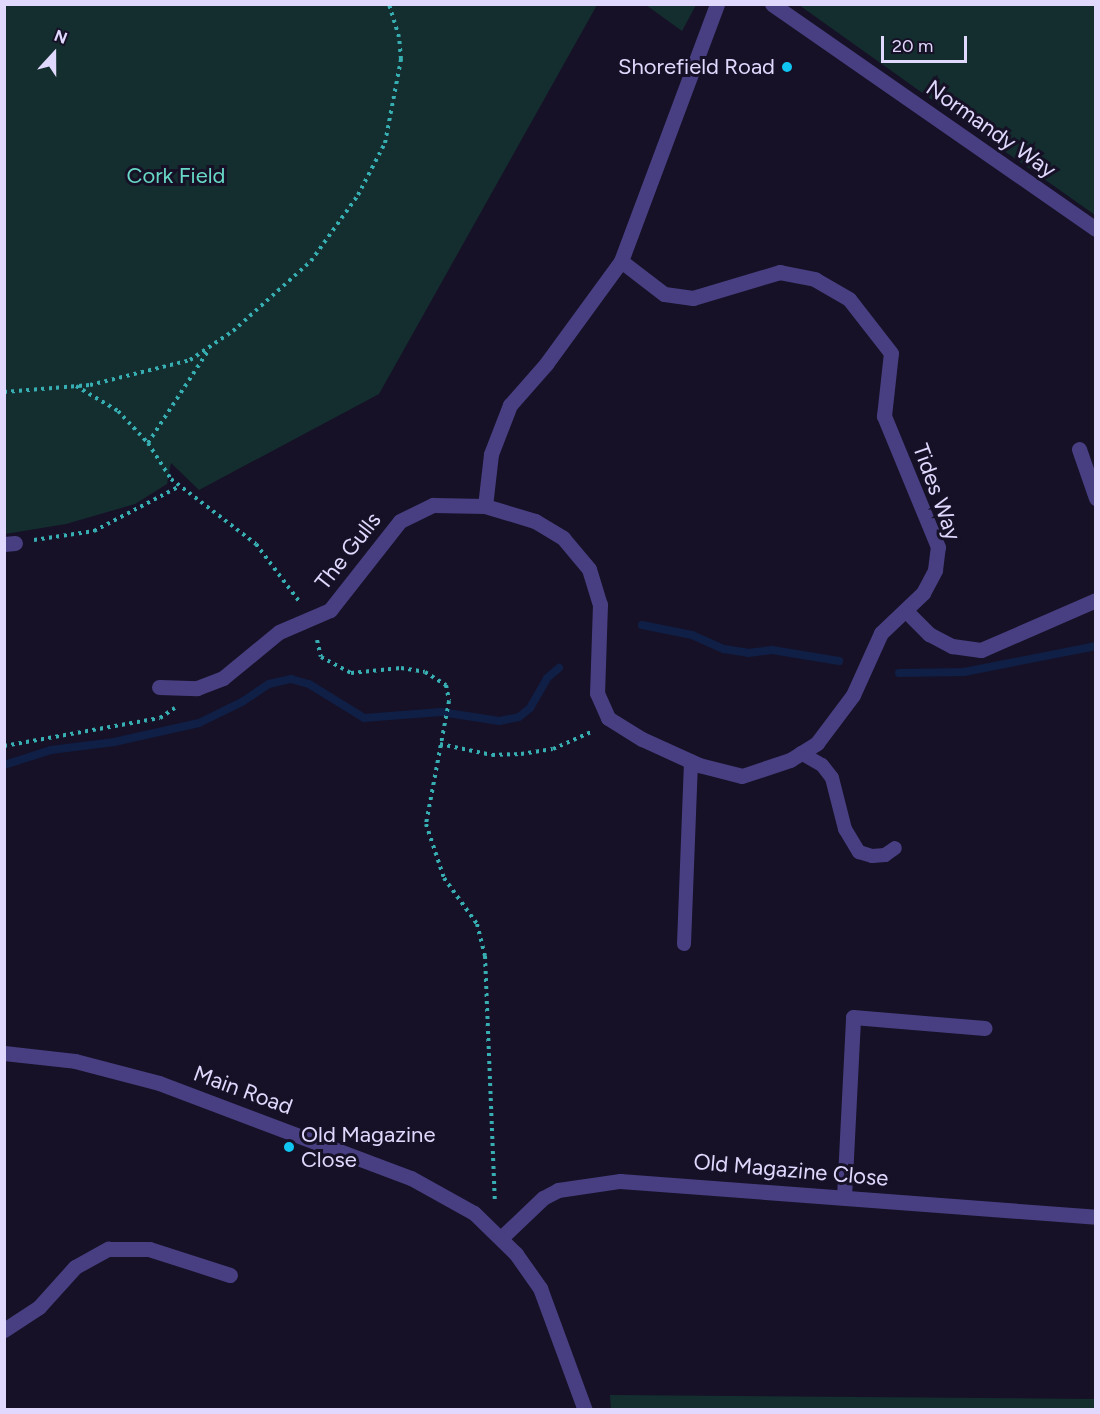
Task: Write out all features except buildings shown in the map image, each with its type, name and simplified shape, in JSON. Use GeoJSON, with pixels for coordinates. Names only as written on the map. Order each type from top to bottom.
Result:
{"type":"FeatureCollection","features":[{"type":"Feature","properties":{"kind":"street"},"geometry":{"type":"LineString","coordinates":[[608,718],[597,693],[600,604],[589,569],[563,538],[535,520],[485,506],[491,454],[510,405],[546,364],[621,261],[717,4]]}},
{"type":"Feature","properties":{"kind":"street","name":"Normandy Way"},"geometry":{"type":"LineString","coordinates":[[772,4],[1095,229]]}},
{"type":"Feature","properties":{"kind":"street","name":"Tides Way"},"geometry":{"type":"LineString","coordinates":[[608,718],[642,740],[691,761],[742,776],[801,753],[817,743],[853,695],[880,633],[923,593],[935,570],[938,547],[884,416],[891,353],[871,324],[849,299],[815,279],[780,272],[693,298],[664,294],[621,261]]}},
{"type":"Feature","properties":{"kind":"street"},"geometry":{"type":"LineString","coordinates":[[1079,449],[1095,498]]}},
{"type":"Feature","properties":{"kind":"street","name":"The Gulls"},"geometry":{"type":"LineString","coordinates":[[159,687],[197,688],[223,678],[279,632],[312,620],[330,610],[344,596],[400,521],[434,506],[485,506]]}},
{"type":"Feature","properties":{"kind":"street"},"geometry":{"type":"LineString","coordinates":[[906,611],[929,634],[952,646],[981,650],[1095,600]]}},
{"type":"Feature","properties":{"kind":"street"},"geometry":{"type":"LineString","coordinates":[[844,1197],[853,1017],[984,1028]]}},
{"type":"Feature","properties":{"kind":"street","name":"Main Road"},"geometry":{"type":"LineString","coordinates":[[4,1053],[75,1060],[159,1083],[411,1178],[474,1213],[499,1235],[540,1288],[585,1410]]}},
{"type":"Feature","properties":{"kind":"street","name":"Old Magazine Close"},"geometry":{"type":"LineString","coordinates":[[499,1235],[550,1194],[597,1182],[643,1181],[1095,1217]]}},
{"type":"Feature","properties":{"kind":"street"},"geometry":{"type":"LineString","coordinates":[[4,1330],[39,1307],[75,1267],[108,1249],[149,1249],[230,1275]]}},
{"type":"Feature","properties":{"kind":"lane"},"geometry":{"type":"LineString","coordinates":[[801,753],[822,765],[832,778],[845,829],[859,852],[885,855],[895,848]]}},
{"type":"Feature","properties":{"kind":"lane"},"geometry":{"type":"LineString","coordinates":[[684,944],[691,761]]}},
{"type":"Feature","properties":{"kind":"path"},"geometry":{"type":"LineString","coordinates":[[4,392],[90,385],[190,360],[209,350],[311,261],[327,244],[375,165],[391,122],[401,59],[399,37],[389,4]]}},
{"type":"Feature","properties":{"kind":"path"},"geometry":{"type":"LineString","coordinates":[[148,443],[209,350]]}},
{"type":"Feature","properties":{"kind":"path"},"geometry":{"type":"LineString","coordinates":[[76,386],[118,411],[148,443],[180,486],[256,544],[312,620],[321,657],[351,672],[401,668],[425,672],[446,685],[449,701],[446,723],[440,744],[426,824],[444,878],[477,924],[484,956],[499,1235]]}},
{"type":"Feature","properties":{"kind":"path"},"geometry":{"type":"LineString","coordinates":[[10,543],[94,531],[180,486]]}},
{"type":"Feature","properties":{"kind":"path"},"geometry":{"type":"LineString","coordinates":[[4,746],[160,718],[171,713],[181,688]]}},
{"type":"Feature","properties":{"kind":"path"},"geometry":{"type":"LineString","coordinates":[[440,744],[492,755],[521,754],[575,741],[608,718]]}},
{"type":"Feature","properties":{"kind":"green space","name":"Cork Field"},"geometry":{"type":"Polygon","coordinates":[[[5,4],[597,5],[379,394],[199,490],[171,463],[167,484],[135,504],[66,524],[5,534],[5,4]]]}},
{"type":"Feature","properties":{"kind":"green space"},"geometry":{"type":"Polygon","coordinates":[[[646,5],[696,5],[682,31],[646,5]]]}},
{"type":"Feature","properties":{"kind":"green space"},"geometry":{"type":"Polygon","coordinates":[[[799,5],[1095,5],[1095,215],[973,129],[799,5]]]}},
{"type":"Feature","properties":{"kind":"green space"},"geometry":{"type":"Polygon","coordinates":[[[610,1395],[1095,1399],[1096,1409],[611,1410],[610,1395]]]}},
{"type":"Feature","properties":{"kind":"waterway"},"geometry":{"type":"LineString","coordinates":[[642,625],[692,635],[724,649],[748,653],[772,650],[839,661]]}},
{"type":"Feature","properties":{"kind":"waterway"},"geometry":{"type":"LineString","coordinates":[[899,673],[964,672],[1096,646]]}},
{"type":"Feature","properties":{"kind":"waterway"},"geometry":{"type":"LineString","coordinates":[[4,765],[51,750],[114,742],[199,723],[242,702],[269,684],[291,679],[309,684],[364,718],[441,712],[499,721],[519,717],[530,708],[547,678],[559,668]]}},
{"type":"Feature","properties":{"kind":"place","name":"Shorefield Road"},"geometry":{"type":"Point","coordinates":[787,67]}},
{"type":"Feature","properties":{"kind":"place","name":"Old Magazine Close"},"geometry":{"type":"Point","coordinates":[289,1147]}}]}
